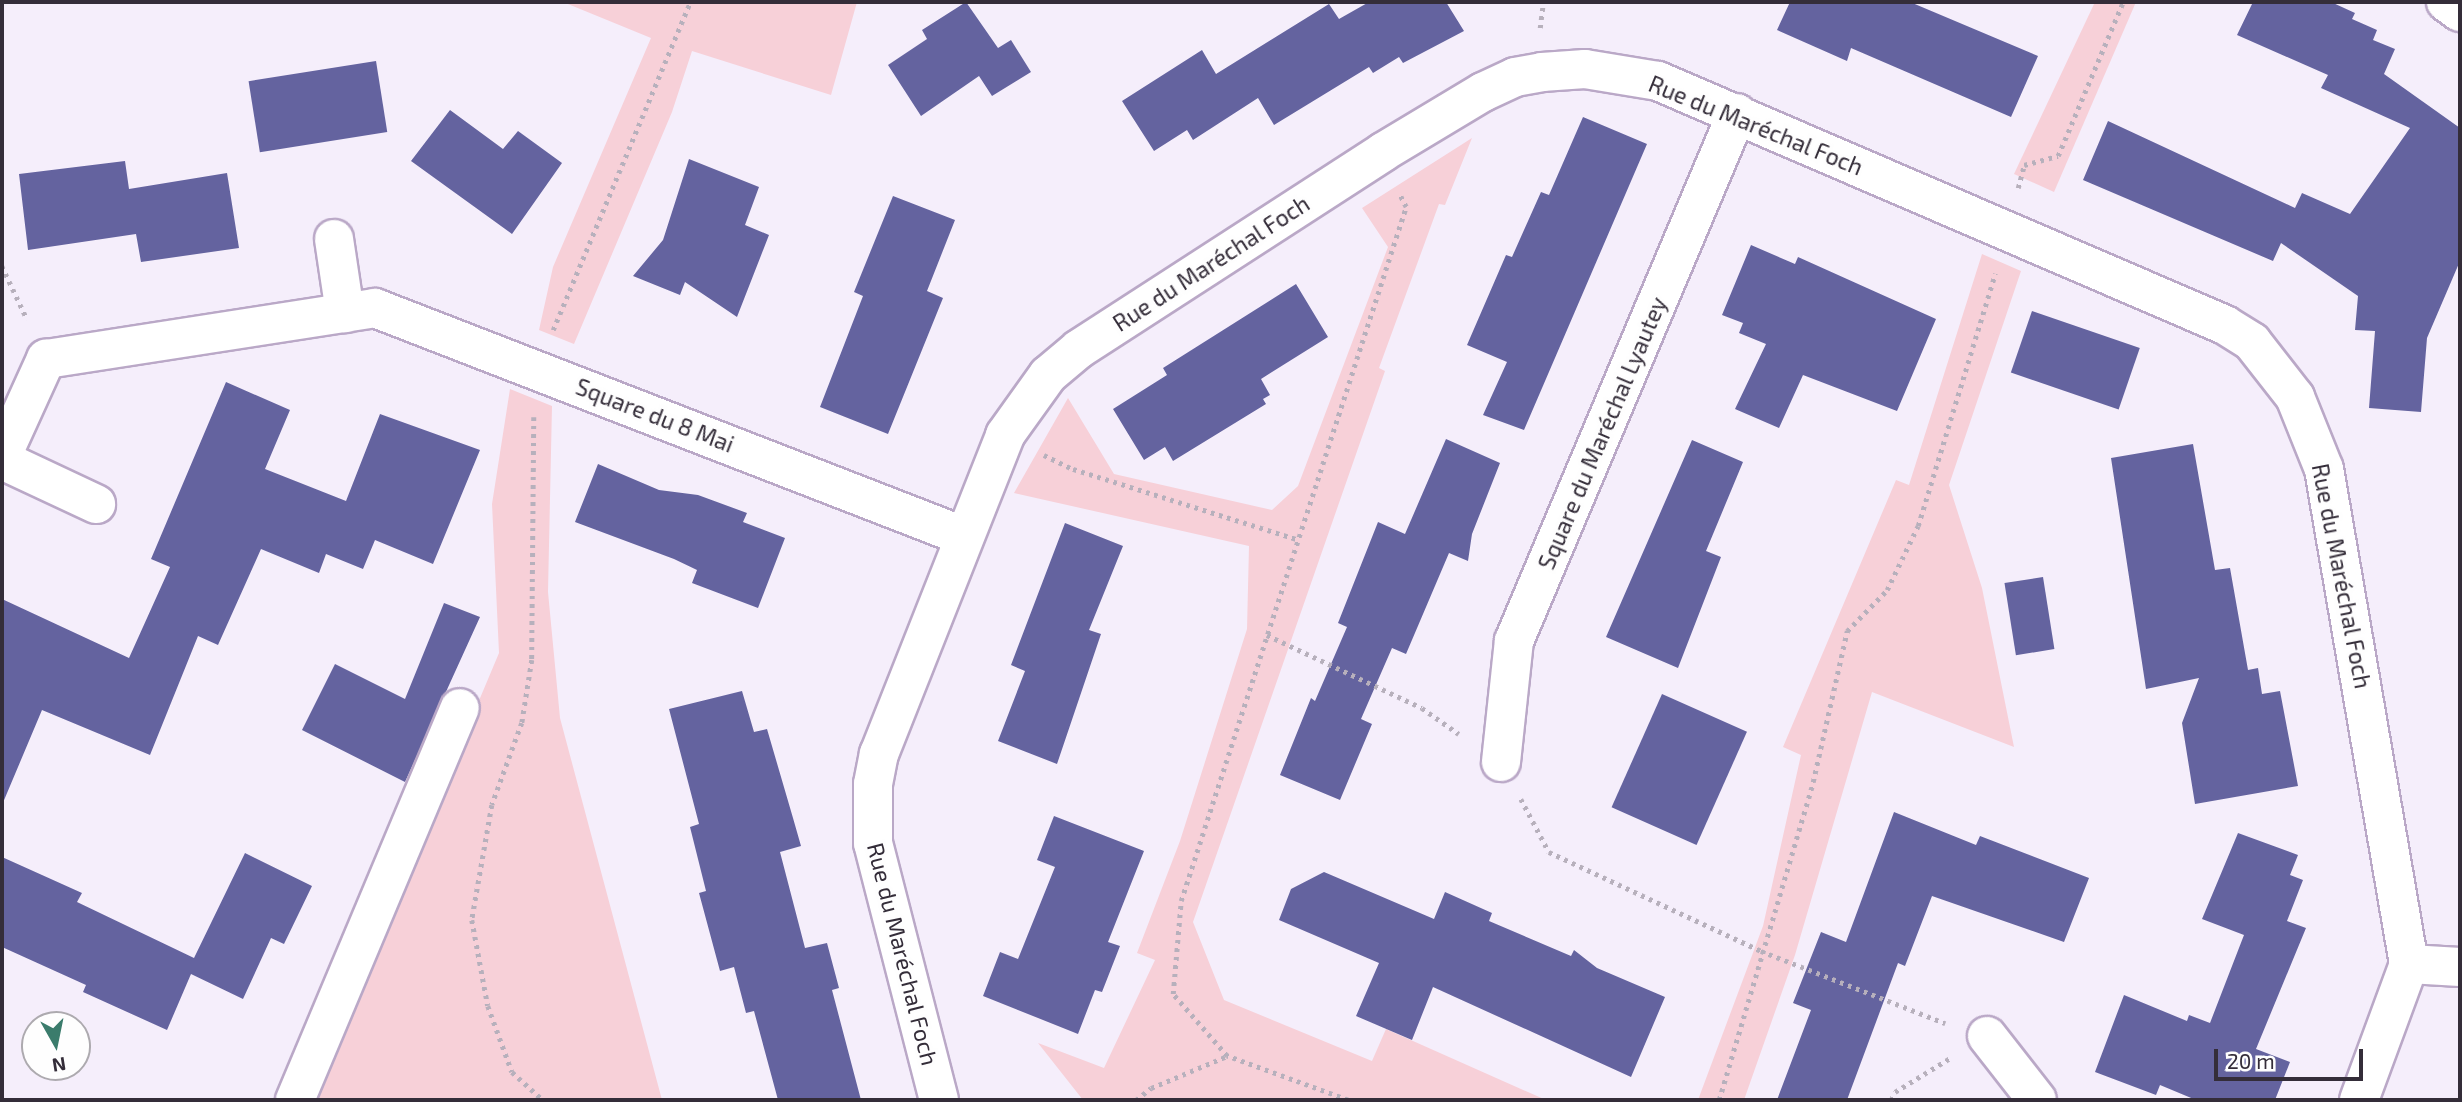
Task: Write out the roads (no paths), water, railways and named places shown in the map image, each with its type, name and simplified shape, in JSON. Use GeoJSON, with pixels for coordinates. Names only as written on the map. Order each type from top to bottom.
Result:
{"type":"FeatureCollection","features":[{"type":"Feature","properties":{"kind":"street"},"geometry":{"type":"LineString","coordinates":[[2446,2],[2460,12]]}},
{"type":"Feature","properties":{"kind":"street","name":"Rue du Maréchal Foch"},"geometry":{"type":"LineString","coordinates":[[939,1100],[881,881],[871,815],[879,754],[1004,435],[1048,375],[1079,349],[1383,152],[1483,92],[1542,72],[1585,69],[1658,81],[2225,325],[2252,342],[2295,397],[2312,431],[2332,500],[2409,964]]}},
{"type":"Feature","properties":{"kind":"street","name":"Square du Maréchal Lyautey"},"geometry":{"type":"LineString","coordinates":[[1502,762],[1514,641],[1737,113]]}},
{"type":"Feature","properties":{"kind":"street"},"geometry":{"type":"LineString","coordinates":[[334,240],[345,313]]}},
{"type":"Feature","properties":{"kind":"street","name":"Square du 8 Mai"},"geometry":{"type":"LineString","coordinates":[[2,458],[46,359],[375,308],[963,536]]}},
{"type":"Feature","properties":{"kind":"street"},"geometry":{"type":"LineString","coordinates":[[2,458],[96,504]]}},
{"type":"Feature","properties":{"kind":"street"},"geometry":{"type":"LineString","coordinates":[[295,1100],[460,708]]}},
{"type":"Feature","properties":{"kind":"street"},"geometry":{"type":"LineString","coordinates":[[2359,1100],[2409,964],[2460,967]]}},
{"type":"Feature","properties":{"kind":"street"},"geometry":{"type":"LineString","coordinates":[[1987,1036],[2037,1100]]}}]}
